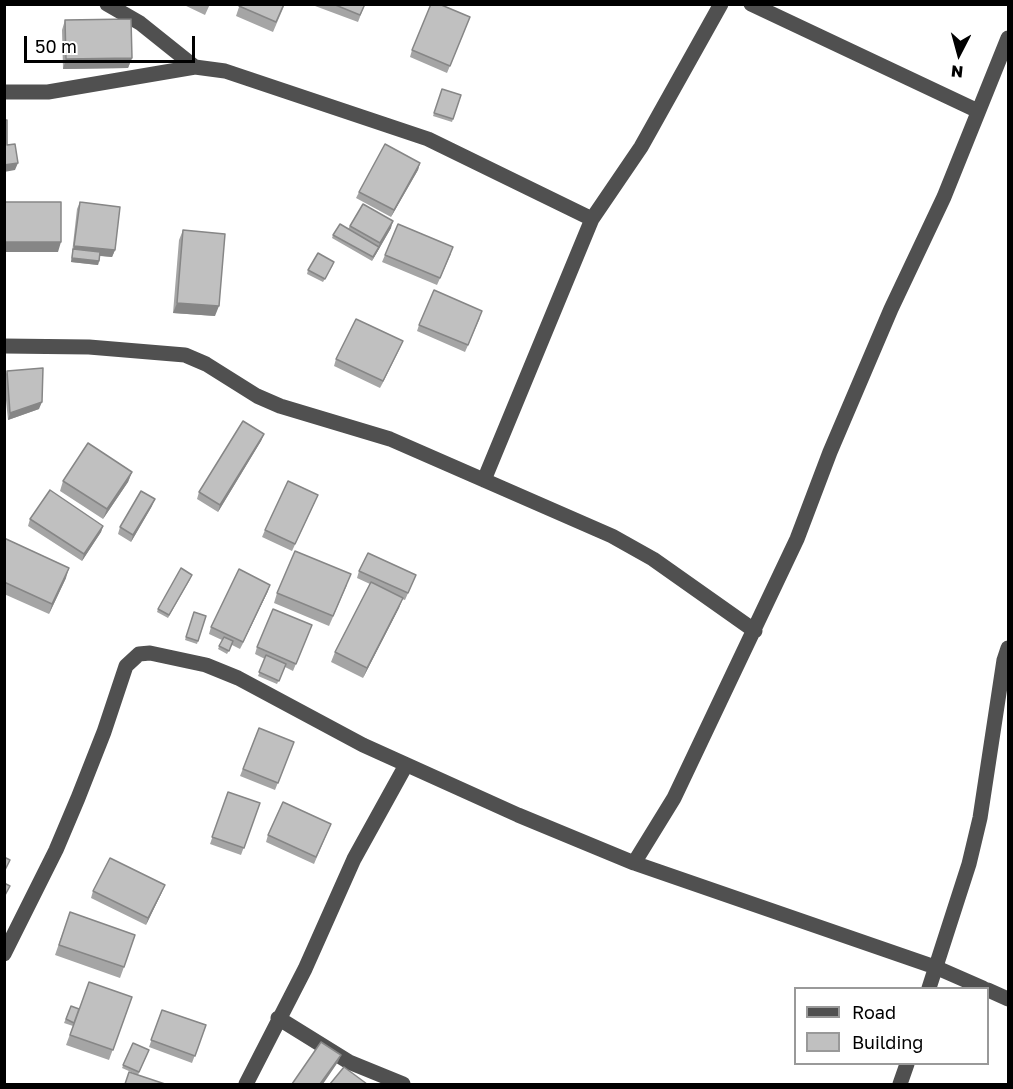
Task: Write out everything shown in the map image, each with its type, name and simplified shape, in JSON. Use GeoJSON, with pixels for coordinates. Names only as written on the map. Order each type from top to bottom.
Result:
{"type":"FeatureCollection","features":[{"type":"Feature","properties":{"kind":"street"},"geometry":{"type":"LineString","coordinates":[[107,4],[140,23],[195,68]]}},
{"type":"Feature","properties":{"kind":"street"},"geometry":{"type":"LineString","coordinates":[[484,480],[592,219],[641,147],[721,4]]}},
{"type":"Feature","properties":{"kind":"street"},"geometry":{"type":"LineString","coordinates":[[751,4],[978,111]]}},
{"type":"Feature","properties":{"kind":"street"},"geometry":{"type":"LineString","coordinates":[[634,863],[674,798],[797,539],[830,452],[891,309],[944,197],[1008,38]]}},
{"type":"Feature","properties":{"kind":"street"},"geometry":{"type":"LineString","coordinates":[[4,92],[48,92],[195,68],[225,71],[428,139],[592,219]]}},
{"type":"Feature","properties":{"kind":"street"},"geometry":{"type":"LineString","coordinates":[[4,346],[89,347],[186,356],[206,364],[257,396],[280,406],[390,439],[612,536],[653,559],[755,631]]}},
{"type":"Feature","properties":{"kind":"street"},"geometry":{"type":"LineString","coordinates":[[929,987],[969,864],[980,818],[1004,660],[1008,648]]}},
{"type":"Feature","properties":{"kind":"street"},"geometry":{"type":"LineString","coordinates":[[4,954],[56,850],[104,732],[126,666],[139,654],[150,653],[206,665],[238,678],[406,765],[634,863],[935,967],[980,987]]}},
{"type":"Feature","properties":{"kind":"street"},"geometry":{"type":"LineString","coordinates":[[246,1084],[305,969],[354,859],[406,765]]}},
{"type":"Feature","properties":{"kind":"street"},"geometry":{"type":"LineString","coordinates":[[989,991],[1008,999]]}},
{"type":"Feature","properties":{"kind":"street"},"geometry":{"type":"LineString","coordinates":[[278,1018],[349,1062],[403,1084]]}},
{"type":"Feature","properties":{"kind":"street"},"geometry":{"type":"LineString","coordinates":[[900,1084],[907,1065]]}},
{"type":"Feature","properties":{"kind":"building"},"geometry":{"type":"Polygon","coordinates":[[[240,4],[284,4],[276,22],[239,6],[240,4]]]}},
{"type":"Feature","properties":{"kind":"building"},"geometry":{"type":"Polygon","coordinates":[[[333,4],[365,4],[360,15],[333,4]]]}},
{"type":"Feature","properties":{"kind":"building"},"geometry":{"type":"Polygon","coordinates":[[[431,4],[439,4],[470,17],[450,66],[412,50],[431,4]]]}},
{"type":"Feature","properties":{"kind":"building"},"geometry":{"type":"Polygon","coordinates":[[[131,19],[132,58],[66,59],[65,20],[131,19]]]}},
{"type":"Feature","properties":{"kind":"building"},"geometry":{"type":"Polygon","coordinates":[[[442,89],[461,95],[453,119],[434,113],[442,89]]]}},
{"type":"Feature","properties":{"kind":"building"},"geometry":{"type":"Polygon","coordinates":[[[4,120],[7,120],[7,145],[15,144],[18,163],[4,165],[4,120]]]}},
{"type":"Feature","properties":{"kind":"building"},"geometry":{"type":"Polygon","coordinates":[[[385,144],[420,163],[394,210],[359,192],[385,144]]]}},
{"type":"Feature","properties":{"kind":"building"},"geometry":{"type":"Polygon","coordinates":[[[4,202],[61,202],[61,242],[4,242],[4,202]]]}},
{"type":"Feature","properties":{"kind":"building"},"geometry":{"type":"Polygon","coordinates":[[[80,202],[120,207],[115,250],[74,246],[80,202]]]}},
{"type":"Feature","properties":{"kind":"building"},"geometry":{"type":"Polygon","coordinates":[[[363,204],[393,221],[380,243],[350,226],[363,204]]]}},
{"type":"Feature","properties":{"kind":"building"},"geometry":{"type":"Polygon","coordinates":[[[340,224],[379,247],[373,257],[333,235],[340,224]]]}},
{"type":"Feature","properties":{"kind":"building"},"geometry":{"type":"Polygon","coordinates":[[[398,224],[453,247],[440,278],[385,255],[398,224]]]}},
{"type":"Feature","properties":{"kind":"building"},"geometry":{"type":"Polygon","coordinates":[[[183,230],[225,234],[219,306],[177,303],[183,230]]]}},
{"type":"Feature","properties":{"kind":"building"},"geometry":{"type":"Polygon","coordinates":[[[73,249],[100,252],[99,261],[72,258],[73,249]]]}},
{"type":"Feature","properties":{"kind":"building"},"geometry":{"type":"Polygon","coordinates":[[[318,253],[334,262],[325,279],[308,270],[318,253]]]}},
{"type":"Feature","properties":{"kind":"building"},"geometry":{"type":"Polygon","coordinates":[[[434,290],[482,311],[468,345],[419,325],[434,290]]]}},
{"type":"Feature","properties":{"kind":"building"},"geometry":{"type":"Polygon","coordinates":[[[356,319],[403,341],[383,381],[336,359],[356,319]]]}},
{"type":"Feature","properties":{"kind":"building"},"geometry":{"type":"Polygon","coordinates":[[[43,368],[42,402],[10,413],[7,371],[43,368]]]}},
{"type":"Feature","properties":{"kind":"building"},"geometry":{"type":"Polygon","coordinates":[[[243,421],[264,434],[220,505],[199,492],[243,421]]]}},
{"type":"Feature","properties":{"kind":"building"},"geometry":{"type":"Polygon","coordinates":[[[88,443],[132,472],[107,509],[63,481],[88,443]]]}},
{"type":"Feature","properties":{"kind":"building"},"geometry":{"type":"Polygon","coordinates":[[[288,481],[318,495],[295,544],[265,530],[288,481]]]}},
{"type":"Feature","properties":{"kind":"building"},"geometry":{"type":"Polygon","coordinates":[[[50,490],[103,526],[84,554],[30,519],[50,490]]]}},
{"type":"Feature","properties":{"kind":"building"},"geometry":{"type":"Polygon","coordinates":[[[141,491],[155,499],[133,535],[120,527],[141,491]]]}},
{"type":"Feature","properties":{"kind":"building"},"geometry":{"type":"Polygon","coordinates":[[[4,538],[69,568],[52,604],[4,582],[4,538]]]}},
{"type":"Feature","properties":{"kind":"building"},"geometry":{"type":"Polygon","coordinates":[[[295,551],[351,574],[333,616],[277,593],[295,551]]]}},
{"type":"Feature","properties":{"kind":"building"},"geometry":{"type":"Polygon","coordinates":[[[368,553],[416,575],[408,593],[359,571],[368,553]]]}},
{"type":"Feature","properties":{"kind":"building"},"geometry":{"type":"Polygon","coordinates":[[[181,568],[192,575],[169,615],[158,609],[181,568]]]}},
{"type":"Feature","properties":{"kind":"building"},"geometry":{"type":"Polygon","coordinates":[[[239,569],[270,585],[243,642],[211,627],[239,569]]]}},
{"type":"Feature","properties":{"kind":"building"},"geometry":{"type":"Polygon","coordinates":[[[371,582],[403,598],[367,668],[335,652],[371,582]]]}},
{"type":"Feature","properties":{"kind":"building"},"geometry":{"type":"Polygon","coordinates":[[[273,609],[312,625],[296,664],[257,647],[273,609]]]}},
{"type":"Feature","properties":{"kind":"building"},"geometry":{"type":"Polygon","coordinates":[[[194,612],[206,616],[198,641],[186,637],[194,612]]]}},
{"type":"Feature","properties":{"kind":"building"},"geometry":{"type":"Polygon","coordinates":[[[224,637],[233,641],[229,651],[219,646],[224,637]]]}},
{"type":"Feature","properties":{"kind":"building"},"geometry":{"type":"Polygon","coordinates":[[[266,655],[286,664],[279,681],[259,672],[266,655]]]}},
{"type":"Feature","properties":{"kind":"building"},"geometry":{"type":"Polygon","coordinates":[[[259,728],[294,742],[278,783],[243,769],[259,728]]]}},
{"type":"Feature","properties":{"kind":"building"},"geometry":{"type":"Polygon","coordinates":[[[228,792],[260,803],[244,848],[212,837],[228,792]]]}},
{"type":"Feature","properties":{"kind":"building"},"geometry":{"type":"Polygon","coordinates":[[[283,802],[331,824],[316,857],[268,835],[283,802]]]}},
{"type":"Feature","properties":{"kind":"building"},"geometry":{"type":"Polygon","coordinates":[[[4,857],[10,860],[4,872],[4,857]]]}},
{"type":"Feature","properties":{"kind":"building"},"geometry":{"type":"Polygon","coordinates":[[[110,858],[165,885],[148,918],[93,891],[110,858]]]}},
{"type":"Feature","properties":{"kind":"building"},"geometry":{"type":"Polygon","coordinates":[[[4,883],[10,886],[4,897],[4,883]]]}},
{"type":"Feature","properties":{"kind":"building"},"geometry":{"type":"Polygon","coordinates":[[[70,912],[135,935],[124,967],[59,945],[70,912]]]}},
{"type":"Feature","properties":{"kind":"building"},"geometry":{"type":"Polygon","coordinates":[[[89,982],[132,997],[113,1050],[70,1035],[89,982]]]}},
{"type":"Feature","properties":{"kind":"building"},"geometry":{"type":"Polygon","coordinates":[[[71,1006],[79,1009],[74,1023],[66,1019],[71,1006]]]}},
{"type":"Feature","properties":{"kind":"building"},"geometry":{"type":"Polygon","coordinates":[[[162,1010],[206,1025],[195,1056],[151,1040],[162,1010]]]}},
{"type":"Feature","properties":{"kind":"building"},"geometry":{"type":"Polygon","coordinates":[[[321,1042],[341,1055],[320,1084],[292,1084],[321,1042]]]}},
{"type":"Feature","properties":{"kind":"building"},"geometry":{"type":"Polygon","coordinates":[[[133,1043],[149,1050],[139,1072],[123,1065],[133,1043]]]}},
{"type":"Feature","properties":{"kind":"building"},"geometry":{"type":"Polygon","coordinates":[[[344,1067],[367,1084],[330,1084],[344,1067]]]}},
{"type":"Feature","properties":{"kind":"building"},"geometry":{"type":"Polygon","coordinates":[[[129,1072],[165,1084],[125,1084],[129,1072]]]}}]}
